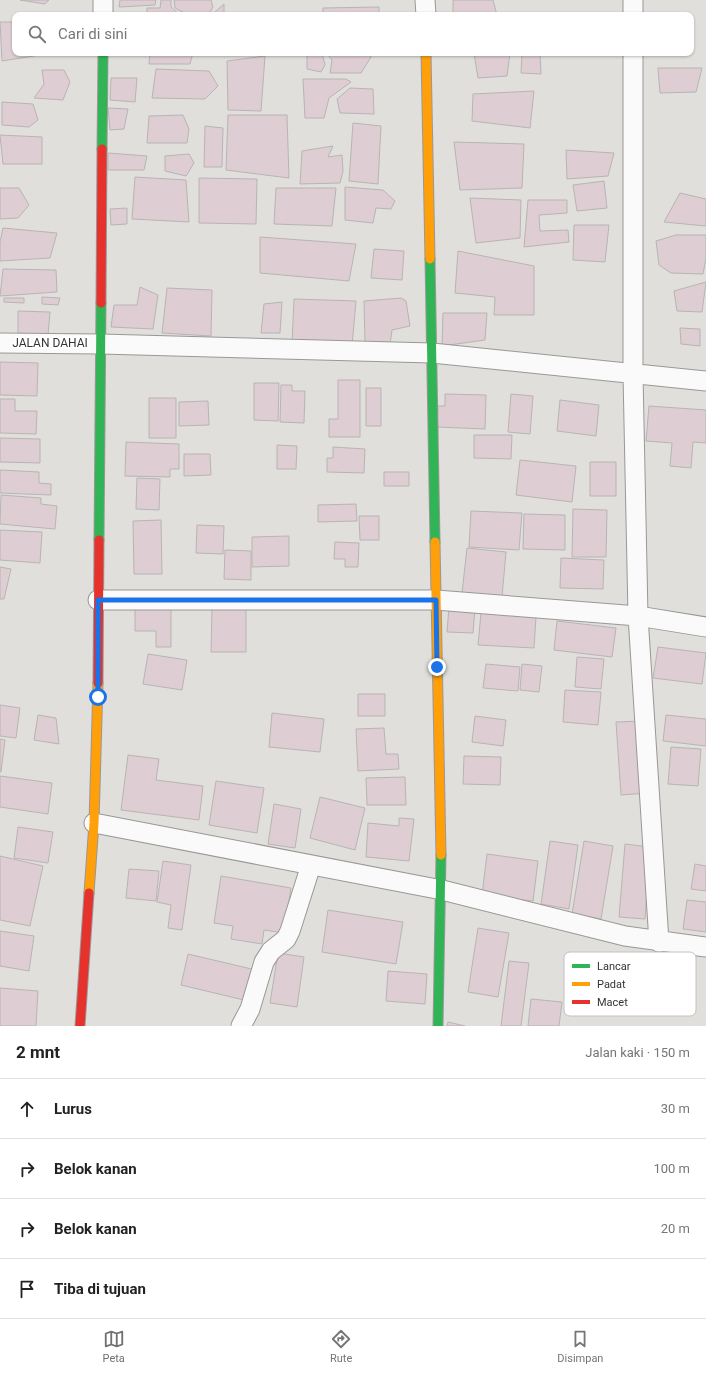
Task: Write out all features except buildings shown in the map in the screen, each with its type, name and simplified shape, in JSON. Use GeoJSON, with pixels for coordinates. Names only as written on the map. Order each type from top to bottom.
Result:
{"type":"FeatureCollection","features":[{"type":"Feature","properties":{"kind":"street"},"geometry":{"type":"LineString","coordinates":[[103,0],[103,12]]}},
{"type":"Feature","properties":{"kind":"street"},"geometry":{"type":"LineString","coordinates":[[425,0],[426,12]]}},
{"type":"Feature","properties":{"kind":"street"},"geometry":{"type":"LineString","coordinates":[[633,0],[633,12]]}},
{"type":"Feature","properties":{"kind":"street"},"geometry":{"type":"LineString","coordinates":[[80,1026],[94,823],[101,344],[103,56]]}},
{"type":"Feature","properties":{"kind":"street"},"geometry":{"type":"LineString","coordinates":[[426,56],[442,890],[438,1026]]}},
{"type":"Feature","properties":{"kind":"street"},"geometry":{"type":"LineString","coordinates":[[633,56],[634,374],[638,616],[659,942]]}},
{"type":"Feature","properties":{"kind":"street","name":"JALAN DAHAI"},"geometry":{"type":"LineString","coordinates":[[0,343],[101,344],[432,353],[706,381]]}},
{"type":"Feature","properties":{"kind":"street"},"geometry":{"type":"LineString","coordinates":[[98,600],[436,600],[638,616],[706,628]]}},
{"type":"Feature","properties":{"kind":"street"},"geometry":{"type":"LineString","coordinates":[[94,823],[442,890],[625,936],[659,942],[706,947]]}},
{"type":"Feature","properties":{"kind":"street"},"geometry":{"type":"LineString","coordinates":[[241,1026],[250,1009],[264,962],[271,951],[286,939],[290,931],[311,865]]}},
{"type":"Feature","properties":{"kind":"traffic: fast"},"geometry":{"type":"LineString","coordinates":[[102,149],[103,56]]}},
{"type":"Feature","properties":{"kind":"traffic: fast"},"geometry":{"type":"LineString","coordinates":[[430,259],[435,542]]}},
{"type":"Feature","properties":{"kind":"traffic: fast"},"geometry":{"type":"LineString","coordinates":[[99,540],[101,303]]}},
{"type":"Feature","properties":{"kind":"traffic: fast"},"geometry":{"type":"LineString","coordinates":[[438,1026],[441,855]]}},
{"type":"Feature","properties":{"kind":"traffic: slow"},"geometry":{"type":"LineString","coordinates":[[426,56],[430,259]]}},
{"type":"Feature","properties":{"kind":"traffic: slow"},"geometry":{"type":"LineString","coordinates":[[435,542],[441,855]]}},
{"type":"Feature","properties":{"kind":"traffic: slow"},"geometry":{"type":"LineString","coordinates":[[89,893],[94,823],[98,683]]}},
{"type":"Feature","properties":{"kind":"traffic: jam"},"geometry":{"type":"LineString","coordinates":[[101,303],[102,149]]}},
{"type":"Feature","properties":{"kind":"traffic: jam"},"geometry":{"type":"LineString","coordinates":[[98,683],[99,540]]}},
{"type":"Feature","properties":{"kind":"traffic: jam"},"geometry":{"type":"LineString","coordinates":[[80,1026],[89,893]]}},
{"type":"Feature","properties":{"kind":"route"},"geometry":{"type":"LineString","coordinates":[[98,697],[98,600],[436,600],[437,667]]}}]}
